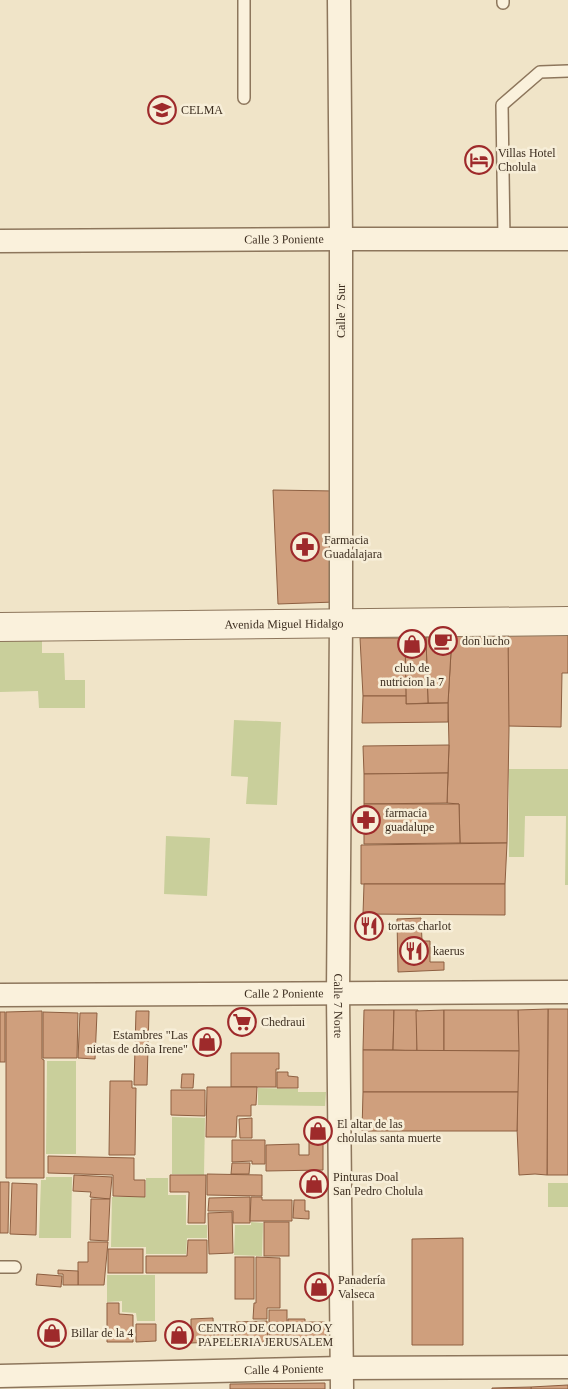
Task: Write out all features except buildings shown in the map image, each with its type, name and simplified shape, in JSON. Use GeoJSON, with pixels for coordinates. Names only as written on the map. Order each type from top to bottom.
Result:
{"type":"FeatureCollection","features":[{"type":"Feature","properties":{"kind":"street","name":"Calle 7 Sur"},"geometry":{"type":"LineString","coordinates":[[340,0],[341,623]]}},
{"type":"Feature","properties":{"kind":"street","name":"Calle 3 Poniente"},"geometry":{"type":"LineString","coordinates":[[0,241],[568,239]]}},
{"type":"Feature","properties":{"kind":"street","name":"Avenida Miguel Hidalgo"},"geometry":{"type":"LineString","coordinates":[[0,627],[568,621]]}},
{"type":"Feature","properties":{"kind":"street","name":"Calle 7 Norte"},"geometry":{"type":"LineString","coordinates":[[341,623],[338,994],[342,1378]]}},
{"type":"Feature","properties":{"kind":"street","name":"Calle 2 Poniente"},"geometry":{"type":"LineString","coordinates":[[0,995],[568,992]]}},
{"type":"Feature","properties":{"kind":"street","name":"Calle 4 Poniente"},"geometry":{"type":"LineString","coordinates":[[0,1376],[342,1378],[568,1367]]}},
{"type":"Feature","properties":{"kind":"lane"},"geometry":{"type":"LineString","coordinates":[[244,0],[244,98]]}},
{"type":"Feature","properties":{"kind":"lane"},"geometry":{"type":"LineString","coordinates":[[504,239],[502,104],[540,72],[568,71]]}},
{"type":"Feature","properties":{"kind":"lane"},"geometry":{"type":"LineString","coordinates":[[0,1267],[15,1267]]}},
{"type":"Feature","properties":{"kind":"green space"},"geometry":{"type":"Polygon","coordinates":[[[0,636],[42,636],[42,653],[64,653],[65,680],[85,680],[85,708],[39,708],[38,691],[0,692],[0,636]]]}},
{"type":"Feature","properties":{"kind":"green space"},"geometry":{"type":"Polygon","coordinates":[[[234,720],[281,722],[277,805],[246,804],[248,777],[231,776],[234,720]]]}},
{"type":"Feature","properties":{"kind":"green space"},"geometry":{"type":"Polygon","coordinates":[[[509,769],[568,769],[568,885],[565,885],[566,816],[525,816],[524,857],[509,857],[509,769]]]}},
{"type":"Feature","properties":{"kind":"green space"},"geometry":{"type":"Polygon","coordinates":[[[166,836],[210,838],[207,896],[164,894],[166,836]]]}},
{"type":"Feature","properties":{"kind":"green space"},"geometry":{"type":"Polygon","coordinates":[[[47,1061],[76,1061],[76,1154],[46,1154],[47,1061]]]}},
{"type":"Feature","properties":{"kind":"green space"},"geometry":{"type":"Polygon","coordinates":[[[258,1088],[298,1089],[298,1092],[326,1092],[325,1106],[258,1105],[258,1088]]]}},
{"type":"Feature","properties":{"kind":"green space"},"geometry":{"type":"Polygon","coordinates":[[[172,1117],[205,1118],[204,1175],[172,1174],[172,1117]]]}},
{"type":"Feature","properties":{"kind":"green space"},"geometry":{"type":"Polygon","coordinates":[[[46,1177],[72,1177],[71,1238],[39,1238],[41,1180],[46,1180],[46,1177]]]}},
{"type":"Feature","properties":{"kind":"green space"},"geometry":{"type":"Polygon","coordinates":[[[146,1178],[168,1178],[168,1195],[186,1195],[186,1225],[207,1225],[207,1238],[187,1238],[186,1254],[146,1254],[146,1247],[111,1247],[112,1197],[146,1197],[146,1178]]]}},
{"type":"Feature","properties":{"kind":"green space"},"geometry":{"type":"Polygon","coordinates":[[[548,1183],[568,1183],[568,1207],[548,1207],[548,1183]]]}},
{"type":"Feature","properties":{"kind":"green space"},"geometry":{"type":"Polygon","coordinates":[[[251,1222],[263,1223],[262,1256],[234,1255],[235,1225],[251,1225],[251,1222]]]}},
{"type":"Feature","properties":{"kind":"green space"},"geometry":{"type":"Polygon","coordinates":[[[107,1275],[155,1275],[155,1321],[137,1321],[136,1313],[122,1312],[122,1301],[107,1302],[107,1275]]]}},
{"type":"Feature","properties":{"kind":"place","name":"CELMA"},"geometry":{"type":"Point","coordinates":[162,110]}},
{"type":"Feature","properties":{"kind":"place","name":"Villas Hotel Cholula"},"geometry":{"type":"Point","coordinates":[479,160]}},
{"type":"Feature","properties":{"kind":"place","name":"Farmacia Guadalajara"},"geometry":{"type":"Point","coordinates":[305,547]}},
{"type":"Feature","properties":{"kind":"place","name":"don lucho"},"geometry":{"type":"Point","coordinates":[443,641]}},
{"type":"Feature","properties":{"kind":"place","name":"club de nutricion la 7"},"geometry":{"type":"Point","coordinates":[412,644]}},
{"type":"Feature","properties":{"kind":"place","name":"farmacia guadalupe"},"geometry":{"type":"Point","coordinates":[366,820]}},
{"type":"Feature","properties":{"kind":"place","name":"tortas charlot"},"geometry":{"type":"Point","coordinates":[369,926]}},
{"type":"Feature","properties":{"kind":"place","name":"kaerus"},"geometry":{"type":"Point","coordinates":[414,951]}},
{"type":"Feature","properties":{"kind":"place","name":"Chedraui"},"geometry":{"type":"Point","coordinates":[242,1022]}},
{"type":"Feature","properties":{"kind":"place","name":"Estambres \"Las nietas de doña Irene\""},"geometry":{"type":"Point","coordinates":[207,1042]}},
{"type":"Feature","properties":{"kind":"place","name":"El altar de las cholulas santa muerte"},"geometry":{"type":"Point","coordinates":[318,1131]}},
{"type":"Feature","properties":{"kind":"place","name":"Pinturas Doal San Pedro Cholula"},"geometry":{"type":"Point","coordinates":[314,1184]}},
{"type":"Feature","properties":{"kind":"place","name":"Panadería Valseca"},"geometry":{"type":"Point","coordinates":[319,1287]}},
{"type":"Feature","properties":{"kind":"place","name":"Billar de la 4"},"geometry":{"type":"Point","coordinates":[52,1333]}},
{"type":"Feature","properties":{"kind":"place","name":"CENTRO DE COPIADO Y PAPELERIA JERUSALEM"},"geometry":{"type":"Point","coordinates":[179,1335]}}]}
